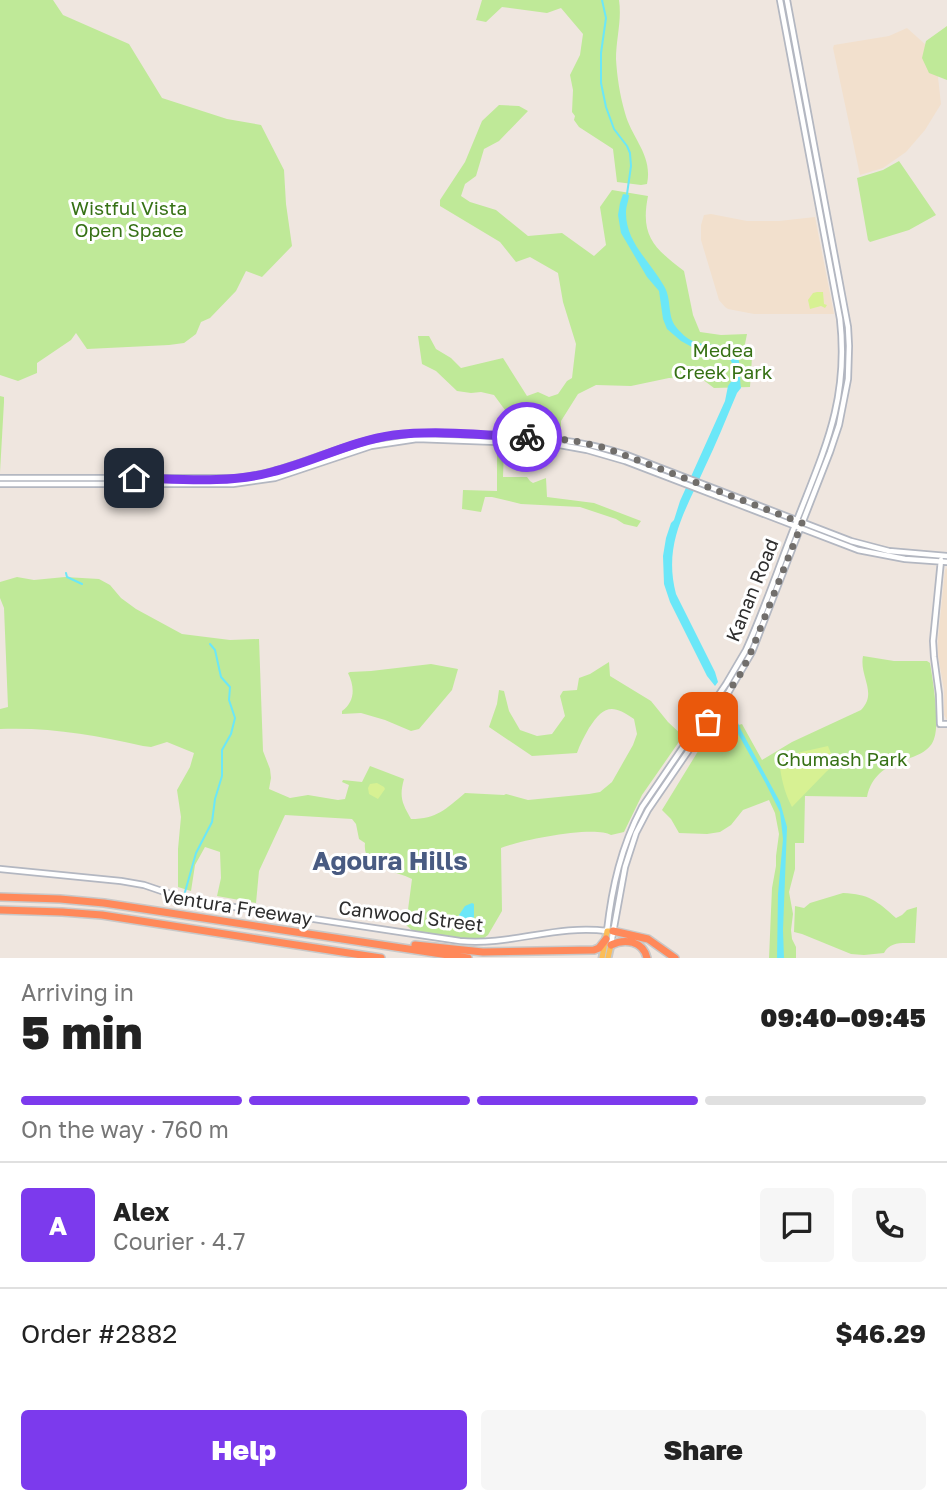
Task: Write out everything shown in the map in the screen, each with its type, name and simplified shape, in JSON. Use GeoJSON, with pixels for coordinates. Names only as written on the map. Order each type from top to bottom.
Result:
{"type":"FeatureCollection","features":[{"type":"Feature","properties":{"kind":"highway","name":"Ventura Freeway"},"geometry":{"type":"LineString","coordinates":[[0,897],[104,903],[468,958]]}},
{"type":"Feature","properties":{"kind":"highway","name":"Ventura Freeway"},"geometry":{"type":"LineString","coordinates":[[0,910],[102,915],[381,958]]}},
{"type":"Feature","properties":{"kind":"highway"},"geometry":{"type":"LineString","coordinates":[[609,937],[640,945],[647,958]]}},
{"type":"Feature","properties":{"kind":"highway"},"geometry":{"type":"LineString","coordinates":[[369,942],[497,952],[596,950],[609,937],[648,939],[675,958]]}},
{"type":"Feature","properties":{"kind":"highway"},"geometry":{"type":"LineString","coordinates":[[350,953],[362,958]]}},
{"type":"Feature","properties":{"kind":"main road","name":"Kanan Road"},"geometry":{"type":"LineString","coordinates":[[603,958],[636,833],[648,810],[741,673],[758,637],[835,418],[842,378],[840,319],[780,0]]}},
{"type":"Feature","properties":{"kind":"main road","name":"Kanan Road"},"geometry":{"type":"LineString","coordinates":[[787,0],[849,346],[848,380],[839,425],[798,525]]}},
{"type":"Feature","properties":{"kind":"main road"},"geometry":{"type":"LineString","coordinates":[[0,478],[245,477],[283,469],[354,444],[411,433],[535,437],[570,440],[606,448],[798,525],[890,551],[944,559],[933,641],[940,724],[947,724]]}},
{"type":"Feature","properties":{"kind":"main road"},"geometry":{"type":"LineString","coordinates":[[0,484],[233,484],[285,475],[371,446],[417,439],[569,446],[607,455],[688,482]]}},
{"type":"Feature","properties":{"kind":"main road","name":"Canwood Street"},"geometry":{"type":"LineString","coordinates":[[0,869],[121,881],[144,885],[188,900],[460,941],[495,942],[566,930],[591,929],[609,937]]}},
{"type":"Feature","properties":{"kind":"main road","name":"Kanan Road"},"geometry":{"type":"LineString","coordinates":[[608,958],[609,937]]}},
{"type":"Feature","properties":{"kind":"shaded area"},"geometry":{"type":"Polygon","coordinates":[[[907,28],[935,50],[941,104],[925,130],[906,152],[883,168],[860,175],[833,48],[834,45],[889,36],[907,28]]]}},
{"type":"Feature","properties":{"kind":"shaded area"},"geometry":{"type":"Polygon","coordinates":[[[704,215],[747,221],[815,217],[834,314],[754,314],[725,307],[719,300],[701,240],[704,215]]]}},
{"type":"Feature","properties":{"kind":"shaded area"},"geometry":{"type":"Polygon","coordinates":[[[947,568],[947,720],[944,715],[938,639],[947,568]]]}},
{"type":"Feature","properties":{"kind":"green space","name":"Wistful Vista Open Space"},"geometry":{"type":"Polygon","coordinates":[[[0,0],[53,0],[63,15],[129,44],[162,98],[227,119],[261,125],[284,170],[292,246],[262,277],[246,271],[236,291],[210,318],[201,322],[196,334],[184,343],[87,349],[76,333],[71,340],[37,363],[37,373],[18,381],[0,375],[0,0]]]}},
{"type":"Feature","properties":{"kind":"green space"},"geometry":{"type":"Polygon","coordinates":[[[482,0],[619,0],[616,59],[619,86],[628,122],[645,156],[647,184],[617,182],[613,149],[579,127],[574,120],[570,75],[580,55],[583,34],[561,8],[547,13],[502,7],[486,22],[476,20],[482,0]]]}},
{"type":"Feature","properties":{"kind":"green space"},"geometry":{"type":"Polygon","coordinates":[[[947,26],[947,80],[929,73],[922,58],[926,41],[947,26]]]}},
{"type":"Feature","properties":{"kind":"green space","name":"Medea Creek Park"},"geometry":{"type":"Polygon","coordinates":[[[499,105],[519,106],[528,111],[499,141],[484,149],[476,176],[465,184],[461,196],[470,202],[496,210],[528,236],[562,233],[594,256],[606,245],[600,207],[612,190],[648,196],[648,231],[657,248],[684,271],[693,315],[700,332],[721,335],[747,334],[745,344],[752,357],[750,387],[714,388],[702,379],[669,378],[631,386],[596,385],[578,394],[561,421],[561,430],[505,427],[505,410],[494,395],[457,391],[436,371],[422,364],[418,336],[429,336],[436,349],[461,368],[503,358],[527,396],[538,392],[549,397],[558,394],[572,378],[576,344],[563,302],[558,273],[530,257],[516,262],[500,242],[440,206],[440,200],[465,162],[482,121],[499,105]]]}},
{"type":"Feature","properties":{"kind":"green space"},"geometry":{"type":"Polygon","coordinates":[[[899,161],[936,215],[909,230],[870,242],[857,178],[883,170],[899,161]]]}},
{"type":"Feature","properties":{"kind":"green space"},"geometry":{"type":"Polygon","coordinates":[[[817,292],[823,292],[824,304],[827,305],[825,308],[821,306],[810,309],[808,300],[817,292]]]}},
{"type":"Feature","properties":{"kind":"green space"},"geometry":{"type":"Polygon","coordinates":[[[0,396],[4,397],[4,402],[0,472],[0,396]]]}},
{"type":"Feature","properties":{"kind":"green space"},"geometry":{"type":"Polygon","coordinates":[[[504,448],[503,477],[527,477],[533,483],[546,478],[547,497],[594,503],[641,521],[637,527],[580,507],[521,504],[492,497],[485,497],[481,512],[462,509],[463,490],[497,491],[497,449],[504,448]]]}},
{"type":"Feature","properties":{"kind":"green space"},"geometry":{"type":"Polygon","coordinates":[[[17,577],[34,580],[65,577],[99,579],[110,585],[136,609],[182,634],[230,640],[259,639],[263,751],[270,769],[269,789],[290,798],[308,795],[345,799],[349,785],[342,782],[343,780],[362,782],[370,766],[404,779],[402,800],[411,819],[435,815],[465,793],[506,794],[528,800],[600,792],[612,782],[637,734],[634,719],[626,714],[614,709],[604,711],[589,728],[577,753],[532,756],[489,727],[499,690],[504,691],[509,711],[520,730],[537,736],[552,734],[565,716],[560,696],[563,691],[577,690],[579,678],[609,662],[610,676],[651,701],[683,736],[642,795],[624,832],[611,835],[590,832],[557,835],[501,848],[502,911],[484,938],[474,940],[414,932],[406,925],[412,879],[381,868],[369,859],[365,852],[365,843],[359,839],[356,824],[352,819],[285,815],[259,871],[256,903],[217,896],[221,878],[220,852],[205,847],[195,865],[191,891],[178,887],[181,817],[177,790],[190,767],[194,753],[167,742],[151,747],[72,733],[0,729],[0,709],[8,707],[4,608],[0,598],[0,582],[17,577]]]}},
{"type":"Feature","properties":{"kind":"green space","name":"Chumash Park"},"geometry":{"type":"Polygon","coordinates":[[[863,656],[930,663],[936,713],[934,739],[921,753],[880,773],[872,783],[867,797],[805,796],[804,843],[795,843],[795,869],[789,892],[796,958],[769,958],[772,888],[779,834],[769,800],[743,810],[731,825],[720,832],[707,834],[679,833],[662,810],[719,717],[725,729],[742,724],[762,760],[792,742],[861,710],[868,697],[863,656]]]}},
{"type":"Feature","properties":{"kind":"green space"},"geometry":{"type":"Polygon","coordinates":[[[431,664],[458,669],[452,690],[419,729],[411,731],[361,713],[342,714],[352,694],[348,673],[431,664]]]}},
{"type":"Feature","properties":{"kind":"green space"},"geometry":{"type":"Polygon","coordinates":[[[828,746],[835,764],[792,807],[783,783],[779,757],[828,746]]]}},
{"type":"Feature","properties":{"kind":"green space"},"geometry":{"type":"Polygon","coordinates":[[[377,783],[385,789],[378,799],[369,794],[368,788],[370,784],[377,783]]]}},
{"type":"Feature","properties":{"kind":"green space"},"geometry":{"type":"Polygon","coordinates":[[[843,893],[872,900],[896,918],[917,907],[915,943],[893,945],[884,953],[851,954],[794,932],[795,906],[804,908],[810,903],[843,893]]]}},
{"type":"Feature","properties":{"kind":"water"},"geometry":{"type":"Polygon","coordinates":[[[623,194],[629,195],[626,211],[630,232],[639,251],[664,286],[673,323],[693,341],[734,351],[739,364],[741,388],[683,514],[672,559],[676,594],[715,672],[718,682],[715,686],[707,676],[670,602],[664,584],[663,556],[671,523],[733,379],[732,363],[728,356],[701,352],[667,329],[659,291],[647,277],[621,233],[618,215],[623,194]]]}},
{"type":"Feature","properties":{"kind":"water"},"geometry":{"type":"Polygon","coordinates":[[[732,709],[780,802],[787,827],[784,958],[777,958],[778,894],[783,839],[780,812],[737,732],[733,717],[729,713],[732,709]]]}},
{"type":"Feature","properties":{"kind":"water"},"geometry":{"type":"Polygon","coordinates":[[[472,903],[474,917],[469,922],[461,921],[459,915],[465,906],[472,903]]]}},
{"type":"Feature","properties":{"kind":"waterway"},"geometry":{"type":"LineString","coordinates":[[602,0],[606,18],[601,53],[601,83],[614,129],[630,153],[627,194]]}},
{"type":"Feature","properties":{"kind":"waterway"},"geometry":{"type":"LineString","coordinates":[[66,573],[67,577],[82,584]]}},
{"type":"Feature","properties":{"kind":"waterway"},"geometry":{"type":"LineString","coordinates":[[185,892],[196,853],[212,822],[222,776],[222,750],[231,734],[235,718],[229,700],[230,687],[221,677],[215,650],[210,644]]}},
{"type":"Feature","properties":{"kind":"way so far"},"geometry":{"type":"LineString","coordinates":[[527,437],[570,440],[606,448],[802,523],[751,652],[741,673],[708,722]]}},
{"type":"Feature","properties":{"kind":"district","name":"Agoura Hills"},"geometry":{"type":"Point","coordinates":[390,861]}},
{"type":"Feature","properties":{"kind":"route"},"geometry":{"type":"LineString","coordinates":[[134,478],[224,479],[257,475],[283,469],[361,442],[411,433],[527,437]]}}]}
